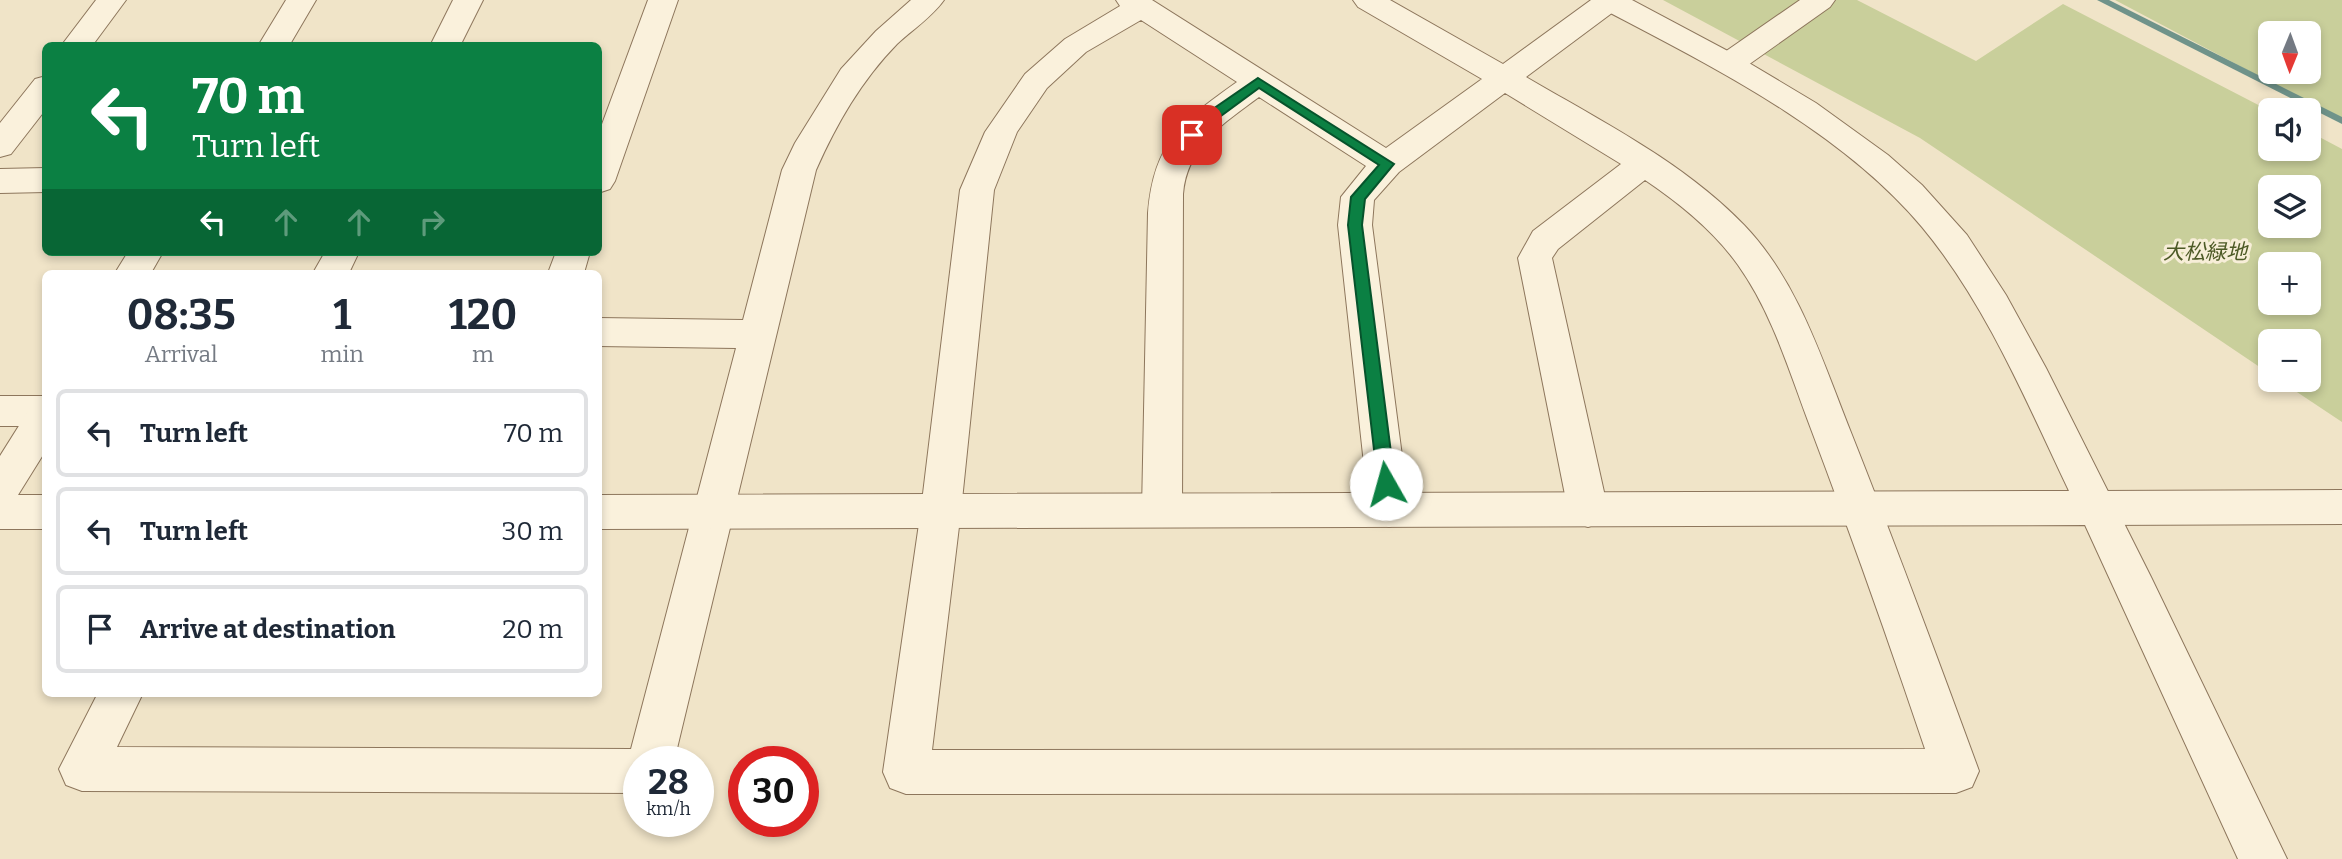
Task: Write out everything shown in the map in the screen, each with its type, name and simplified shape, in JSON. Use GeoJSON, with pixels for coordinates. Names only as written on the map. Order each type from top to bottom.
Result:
{"type":"FeatureCollection","features":[{"type":"Feature","properties":{"kind":"street"},"geometry":{"type":"LineString","coordinates":[[79,42],[111,0]]}},
{"type":"Feature","properties":{"kind":"street"},"geometry":{"type":"LineString","coordinates":[[275,42],[301,0]]}},
{"type":"Feature","properties":{"kind":"street"},"geometry":{"type":"LineString","coordinates":[[447,42],[468,0]]}},
{"type":"Feature","properties":{"kind":"street"},"geometry":{"type":"LineString","coordinates":[[602,170],[663,0]]}},
{"type":"Feature","properties":{"kind":"street"},"geometry":{"type":"LineString","coordinates":[[655,746],[799,170],[820,122],[856,68],[897,25],[929,0]]}},
{"type":"Feature","properties":{"kind":"street"},"geometry":{"type":"LineString","coordinates":[[1368,0],[1504,77],[1644,163],[1689,195],[1734,235],[1769,284],[1790,327],[1862,510],[1956,771],[906,772],[942,510],[977,190],[988,152],[1010,114],[1035,81],[1067,51],[1136,3],[1387,164]]}},
{"type":"Feature","properties":{"kind":"street"},"geometry":{"type":"LineString","coordinates":[[1390,510],[1355,225],[1358,197],[1387,164],[1609,0],[1730,63],[1801,106],[1856,146],[1912,195],[1946,236],[1998,311],[2098,508],[2263,859]]}},
{"type":"Feature","properties":{"kind":"street"},"geometry":{"type":"LineString","coordinates":[[1730,63],[1820,0]]}},
{"type":"Feature","properties":{"kind":"street"},"geometry":{"type":"LineString","coordinates":[[1162,510],[1165,213],[1169,173],[1182,146],[1202,124],[1258,82]]}},
{"type":"Feature","properties":{"kind":"street"},"geometry":{"type":"LineString","coordinates":[[0,146],[42,91]]}},
{"type":"Feature","properties":{"kind":"street"},"geometry":{"type":"LineString","coordinates":[[1588,510],[1535,258],[1545,240],[1644,163]]}},
{"type":"Feature","properties":{"kind":"street"},"geometry":{"type":"LineString","coordinates":[[0,181],[42,180]]}},
{"type":"Feature","properties":{"kind":"street"},"geometry":{"type":"LineString","coordinates":[[602,332],[757,334]]}},
{"type":"Feature","properties":{"kind":"street"},"geometry":{"type":"LineString","coordinates":[[0,411],[42,413]]}},
{"type":"Feature","properties":{"kind":"street"},"geometry":{"type":"LineString","coordinates":[[0,490],[42,420]]}},
{"type":"Feature","properties":{"kind":"street"},"geometry":{"type":"LineString","coordinates":[[602,512],[2098,508],[2340,510]]}},
{"type":"Feature","properties":{"kind":"street"},"geometry":{"type":"LineString","coordinates":[[0,512],[42,512]]}},
{"type":"Feature","properties":{"kind":"street"},"geometry":{"type":"LineString","coordinates":[[119,697],[82,769],[623,771]]}},
{"type":"Feature","properties":{"kind":"green space","name":"大松緑地"},"geometry":{"type":"Polygon","coordinates":[[[1663,0],[1857,0],[1976,61],[2063,4],[2258,105],[2258,161],[2321,161],[2321,138],[2342,149],[2342,422],[2297,392],[2321,392],[2321,329],[2258,329],[2258,366],[1920,138],[1663,0]]]}},
{"type":"Feature","properties":{"kind":"green space"},"geometry":{"type":"Polygon","coordinates":[[[2115,0],[2342,0],[2342,120],[2321,109],[2321,98],[2300,98],[2274,84],[2321,84],[2321,21],[2258,21],[2258,76],[2115,0]]]}},
{"type":"Feature","properties":{"kind":"waterway"},"geometry":{"type":"LineString","coordinates":[[2102,0],[2342,121]]}},
{"type":"Feature","properties":{"kind":"route"},"geometry":{"type":"LineString","coordinates":[[1192,135],[1202,124],[1258,82],[1387,164],[1358,197],[1355,225],[1386,484]]}}]}
